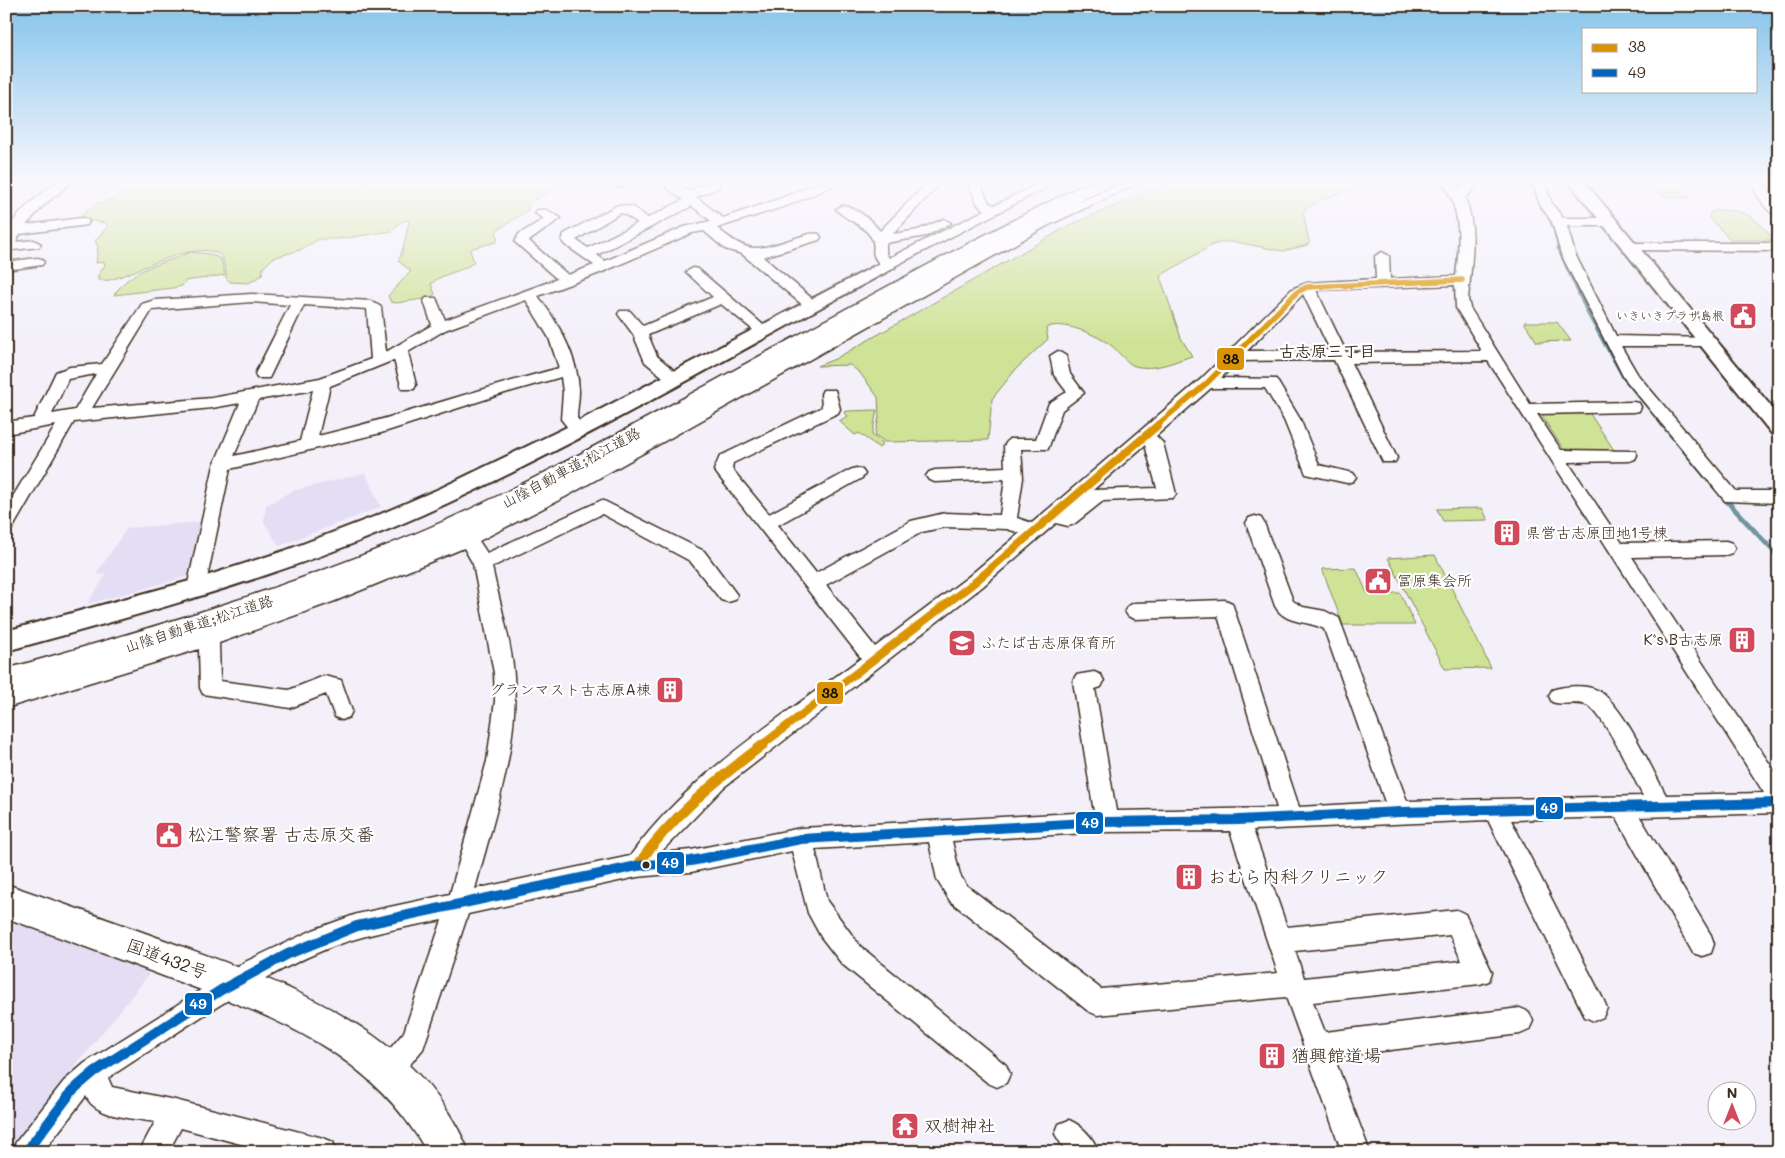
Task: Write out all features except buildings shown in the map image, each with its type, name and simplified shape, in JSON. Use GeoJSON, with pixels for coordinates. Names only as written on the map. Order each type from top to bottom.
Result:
{"type":"FeatureCollection","features":[{"type":"Feature","properties":{"kind":"highway","name":"山陰自動車道;松江道路"},"geometry":{"type":"LineString","coordinates":[[6,662],[115,633],[272,583],[381,542],[442,516],[610,432],[970,235]]}},
{"type":"Feature","properties":{"kind":"highway","name":"山陰自動車道;松江道路"},"geometry":{"type":"LineString","coordinates":[[6,682],[182,630],[301,591],[460,525],[613,447],[996,235]]}},
{"type":"Feature","properties":{"kind":"highway","name":"国道432号"},"geometry":{"type":"LineString","coordinates":[[6,900],[234,984],[300,1011],[334,1030],[388,1071],[424,1111],[445,1150]]}},
{"type":"Feature","properties":{"kind":"street"},"geometry":{"type":"LineString","coordinates":[[12,235],[7,249],[34,244]]}},
{"type":"Feature","properties":{"kind":"street"},"geometry":{"type":"LineString","coordinates":[[527,235],[522,242],[566,281]]}},
{"type":"Feature","properties":{"kind":"street"},"geometry":{"type":"LineString","coordinates":[[572,235],[569,237],[569,241],[604,266]]}},
{"type":"Feature","properties":{"kind":"street"},"geometry":{"type":"LineString","coordinates":[[588,254],[625,235]]}},
{"type":"Feature","properties":{"kind":"street"},"geometry":{"type":"LineString","coordinates":[[6,428],[74,416],[251,397],[323,383],[379,362],[440,327],[566,281],[678,235]]}},
{"type":"Feature","properties":{"kind":"street"},"geometry":{"type":"LineString","coordinates":[[722,235],[730,246],[747,252],[810,304]]}},
{"type":"Feature","properties":{"kind":"street"},"geometry":{"type":"LineString","coordinates":[[876,235],[880,240]]}},
{"type":"Feature","properties":{"kind":"street"},"geometry":{"type":"LineString","coordinates":[[885,235],[880,240],[878,248],[880,258],[888,264]]}},
{"type":"Feature","properties":{"kind":"street"},"geometry":{"type":"LineString","coordinates":[[880,240],[909,235]]}},
{"type":"Feature","properties":{"kind":"street"},"geometry":{"type":"LineString","coordinates":[[6,641],[87,620],[196,588],[295,556],[383,522],[522,459],[939,235]]}},
{"type":"Feature","properties":{"kind":"street"},"geometry":{"type":"LineString","coordinates":[[6,699],[209,638],[328,596],[467,539],[561,492],[1020,235]]}},
{"type":"Feature","properties":{"kind":"street"},"geometry":{"type":"LineString","coordinates":[[1464,235],[1466,246],[1462,280],[1463,308],[1525,409],[1779,797]]}},
{"type":"Feature","properties":{"kind":"street"},"geometry":{"type":"LineString","coordinates":[[1563,235],[1568,254],[1611,341],[1632,378],[1730,498],[1779,497]]}},
{"type":"Feature","properties":{"kind":"street"},"geometry":{"type":"LineString","coordinates":[[1621,235],[1779,429]]}},
{"type":"Feature","properties":{"kind":"street"},"geometry":{"type":"LineString","coordinates":[[752,256],[814,236]]}},
{"type":"Feature","properties":{"kind":"street"},"geometry":{"type":"LineString","coordinates":[[1631,246],[1779,247]]}},
{"type":"Feature","properties":{"kind":"street"},"geometry":{"type":"LineString","coordinates":[[1382,256],[1383,284]]}},
{"type":"Feature","properties":{"kind":"street"},"geometry":{"type":"LineString","coordinates":[[6,266],[37,262]]}},
{"type":"Feature","properties":{"kind":"street"},"geometry":{"type":"LineString","coordinates":[[693,272],[762,330]]}},
{"type":"Feature","properties":{"kind":"street"},"geometry":{"type":"LineString","coordinates":[[638,866],[656,839],[710,785],[975,582],[1207,383],[1297,292],[1307,287],[1462,280]]}},
{"type":"Feature","properties":{"kind":"street"},"geometry":{"type":"LineString","coordinates":[[1307,287],[1389,458]]}},
{"type":"Feature","properties":{"kind":"street"},"geometry":{"type":"LineString","coordinates":[[529,294],[552,326],[571,386],[569,419],[578,429]]}},
{"type":"Feature","properties":{"kind":"street"},"geometry":{"type":"LineString","coordinates":[[6,524],[74,416],[147,307],[155,304],[252,298],[372,304],[374,307],[379,362]]}},
{"type":"Feature","properties":{"kind":"street"},"geometry":{"type":"LineString","coordinates":[[640,333],[723,298]]}},
{"type":"Feature","properties":{"kind":"street"},"geometry":{"type":"LineString","coordinates":[[263,374],[298,300]]}},
{"type":"Feature","properties":{"kind":"street"},"geometry":{"type":"LineString","coordinates":[[431,301],[440,327]]}},
{"type":"Feature","properties":{"kind":"street"},"geometry":{"type":"LineString","coordinates":[[625,314],[640,333],[650,359],[675,378]]}},
{"type":"Feature","properties":{"kind":"street"},"geometry":{"type":"LineString","coordinates":[[1611,341],[1706,341]]}},
{"type":"Feature","properties":{"kind":"street"},"geometry":{"type":"LineString","coordinates":[[400,351],[408,385]]}},
{"type":"Feature","properties":{"kind":"street"},"geometry":{"type":"LineString","coordinates":[[1235,356],[1340,355],[1350,358],[1492,356]]}},
{"type":"Feature","properties":{"kind":"street"},"geometry":{"type":"LineString","coordinates":[[1008,522],[1014,473],[1013,444],[1042,445],[1055,407],[1076,393],[1062,375],[1058,356]]}},
{"type":"Feature","properties":{"kind":"street"},"geometry":{"type":"LineString","coordinates":[[40,422],[62,376],[70,372],[107,368]]}},
{"type":"Feature","properties":{"kind":"street"},"geometry":{"type":"LineString","coordinates":[[222,465],[381,427],[499,389],[566,371]]}},
{"type":"Feature","properties":{"kind":"street"},"geometry":{"type":"LineString","coordinates":[[307,446],[323,383]]}},
{"type":"Feature","properties":{"kind":"street"},"geometry":{"type":"LineString","coordinates":[[1207,383],[1270,383],[1292,419],[1312,470],[1347,477]]}},
{"type":"Feature","properties":{"kind":"street"},"geometry":{"type":"LineString","coordinates":[[196,588],[222,465],[251,397]]}},
{"type":"Feature","properties":{"kind":"street"},"geometry":{"type":"LineString","coordinates":[[834,407],[726,460],[723,470],[815,582],[874,660]]}},
{"type":"Feature","properties":{"kind":"street"},"geometry":{"type":"LineString","coordinates":[[1525,409],[1633,407]]}},
{"type":"Feature","properties":{"kind":"street"},"geometry":{"type":"LineString","coordinates":[[1053,516],[1068,519],[1099,495],[1167,494],[1155,443],[1143,436]]}},
{"type":"Feature","properties":{"kind":"street"},"geometry":{"type":"LineString","coordinates":[[1556,456],[1629,455]]}},
{"type":"Feature","properties":{"kind":"street"},"geometry":{"type":"LineString","coordinates":[[935,476],[1014,473]]}},
{"type":"Feature","properties":{"kind":"street"},"geometry":{"type":"LineString","coordinates":[[767,523],[856,474]]}},
{"type":"Feature","properties":{"kind":"street"},"geometry":{"type":"LineString","coordinates":[[482,564],[602,506],[697,556],[728,595]]}},
{"type":"Feature","properties":{"kind":"street"},"geometry":{"type":"LineString","coordinates":[[815,582],[917,526],[945,520],[1008,522],[1034,531]]}},
{"type":"Feature","properties":{"kind":"street"},"geometry":{"type":"LineString","coordinates":[[1256,523],[1285,606],[1299,615],[1318,616],[1332,624],[1400,812]]}},
{"type":"Feature","properties":{"kind":"street"},"geometry":{"type":"LineString","coordinates":[[388,1071],[414,1040],[459,904],[498,761],[505,701],[500,648],[482,564],[479,555],[467,539]]}},
{"type":"Feature","properties":{"kind":"street"},"geometry":{"type":"LineString","coordinates":[[1617,550],[1726,548]]}},
{"type":"Feature","properties":{"kind":"street"},"geometry":{"type":"LineString","coordinates":[[1135,610],[1225,608],[1291,818]]}},
{"type":"Feature","properties":{"kind":"street"},"geometry":{"type":"LineString","coordinates":[[209,638],[210,688],[290,699],[324,685],[334,686],[342,711]]}},
{"type":"Feature","properties":{"kind":"street"},"geometry":{"type":"LineString","coordinates":[[1094,682],[1083,682],[1107,822]]}},
{"type":"Feature","properties":{"kind":"street"},"geometry":{"type":"LineString","coordinates":[[1559,696],[1591,696],[1607,709],[1661,807]]}},
{"type":"Feature","properties":{"kind":"street"},"geometry":{"type":"LineString","coordinates":[[26,1152],[73,1090],[94,1072],[234,984],[327,936],[357,926],[638,866],[691,860],[801,838],[938,830],[1107,822],[1291,818],[1400,812],[1779,803]]}},
{"type":"Feature","properties":{"kind":"street"},"geometry":{"type":"LineString","coordinates":[[1623,808],[1702,944]]}},
{"type":"Feature","properties":{"kind":"street"},"geometry":{"type":"LineString","coordinates":[[1494,810],[1594,1008]]}},
{"type":"Feature","properties":{"kind":"street"},"geometry":{"type":"LineString","coordinates":[[1238,820],[1279,940],[1356,1152]]}},
{"type":"Feature","properties":{"kind":"street"},"geometry":{"type":"LineString","coordinates":[[938,830],[949,880],[958,893],[1097,1002],[1480,972],[1457,922],[1279,940]]}},
{"type":"Feature","properties":{"kind":"street"},"geometry":{"type":"LineString","coordinates":[[801,838],[816,905],[830,928],[851,955],[997,1074]]}},
{"type":"Feature","properties":{"kind":"street"},"geometry":{"type":"LineString","coordinates":[[1317,1046],[1520,1021]]}},
{"type":"Feature","properties":{"kind":"street"},"geometry":{"type":"LineString","coordinates":[[94,1072],[97,1091],[106,1099],[175,1113],[323,1152]]}},
{"type":"Feature","properties":{"kind":"street"},"geometry":{"type":"LineString","coordinates":[[154,1152],[175,1113]]}},
{"type":"Feature","properties":{"kind":"shaded area"},"geometry":{"type":"Polygon","coordinates":[[[365,473],[381,507],[279,546],[264,522],[266,505],[292,491],[365,473]]]}},
{"type":"Feature","properties":{"kind":"shaded area"},"geometry":{"type":"Polygon","coordinates":[[[201,522],[190,576],[87,604],[106,575],[96,574],[127,528],[201,522]]]}},
{"type":"Feature","properties":{"kind":"shaded area"},"geometry":{"type":"Polygon","coordinates":[[[6,916],[148,968],[148,976],[6,1152],[6,916]]]}},
{"type":"Feature","properties":{"kind":"green space"},"geometry":{"type":"Polygon","coordinates":[[[100,235],[365,235],[339,239],[319,239],[300,250],[273,258],[263,268],[262,275],[249,283],[230,282],[226,278],[222,257],[219,254],[208,251],[181,254],[111,280],[98,280],[98,275],[105,265],[104,262],[96,263],[98,247],[95,241],[100,235]]]}},
{"type":"Feature","properties":{"kind":"green space"},"geometry":{"type":"Polygon","coordinates":[[[406,235],[497,235],[498,239],[496,242],[473,248],[470,251],[474,262],[431,284],[435,294],[430,298],[396,303],[391,302],[388,296],[411,271],[398,261],[406,235]]]}},
{"type":"Feature","properties":{"kind":"green space"},"geometry":{"type":"Polygon","coordinates":[[[1052,235],[1308,235],[1308,245],[1283,251],[1235,242],[1223,242],[1212,245],[1160,276],[1181,338],[1192,356],[1157,367],[1135,366],[1112,346],[1090,334],[1070,327],[1053,326],[1046,328],[1048,339],[1016,369],[992,399],[988,440],[885,442],[875,435],[879,417],[878,397],[860,373],[850,365],[817,366],[835,359],[1052,235]]]}},
{"type":"Feature","properties":{"kind":"green space"},"geometry":{"type":"Polygon","coordinates":[[[1726,235],[1770,235],[1774,240],[1731,240],[1726,235]]]}},
{"type":"Feature","properties":{"kind":"green space"},"geometry":{"type":"Polygon","coordinates":[[[191,252],[210,254],[221,259],[225,275],[185,281],[182,286],[173,288],[114,295],[122,285],[139,272],[191,252]]]}},
{"type":"Feature","properties":{"kind":"green space"},"geometry":{"type":"Polygon","coordinates":[[[1524,322],[1557,322],[1571,341],[1537,342],[1524,322]]]}},
{"type":"Feature","properties":{"kind":"green space"},"geometry":{"type":"Polygon","coordinates":[[[877,410],[872,435],[883,443],[879,448],[859,433],[855,435],[839,421],[848,416],[844,412],[877,410]]]}},
{"type":"Feature","properties":{"kind":"green space"},"geometry":{"type":"Polygon","coordinates":[[[1588,411],[1616,453],[1566,453],[1539,412],[1588,411]]]}},
{"type":"Feature","properties":{"kind":"green space"},"geometry":{"type":"Polygon","coordinates":[[[1482,508],[1488,520],[1443,521],[1437,509],[1482,508]]]}},
{"type":"Feature","properties":{"kind":"green space"},"geometry":{"type":"Polygon","coordinates":[[[1435,555],[1491,668],[1445,669],[1388,558],[1435,555]]]}},
{"type":"Feature","properties":{"kind":"green space"},"geometry":{"type":"Polygon","coordinates":[[[1356,568],[1367,593],[1400,593],[1415,625],[1343,625],[1322,569],[1356,568]]]}},
{"type":"Feature","properties":{"kind":"waterway"},"geometry":{"type":"LineString","coordinates":[[1556,235],[1559,249],[1589,315],[1624,378],[1664,426]]}},
{"type":"Feature","properties":{"kind":"waterway"},"geometry":{"type":"LineString","coordinates":[[1663,425],[1706,477]]}},
{"type":"Feature","properties":{"kind":"waterway"},"geometry":{"type":"LineString","coordinates":[[1723,497],[1779,557]]}},
{"type":"Feature","properties":{"kind":"transit line","name":"38"},"geometry":{"type":"LineString","coordinates":[[637,866],[656,839],[716,780],[975,582],[1207,383],[1297,292],[1307,287],[1316,286],[1462,280]]}},
{"type":"Feature","properties":{"kind":"transit line","name":"49"},"geometry":{"type":"LineString","coordinates":[[26,1152],[73,1090],[94,1072],[221,990],[254,971],[322,938],[357,926],[637,866],[691,861],[801,839],[1104,822],[1238,820],[1400,812],[1779,803]]}},
{"type":"Feature","properties":{"kind":"place","name":"いきいきプラザ島根"},"geometry":{"type":"Point","coordinates":[1743,316]}},
{"type":"Feature","properties":{"kind":"place","name":"県営古志原団地1号棟"},"geometry":{"type":"Point","coordinates":[1507,533]}},
{"type":"Feature","properties":{"kind":"place","name":"冨原集会所"},"geometry":{"type":"Point","coordinates":[1378,581]}},
{"type":"Feature","properties":{"kind":"place","name":"K‘s B古志原"},"geometry":{"type":"Point","coordinates":[1742,640]}},
{"type":"Feature","properties":{"kind":"place","name":"ふたば古志原保育所"},"geometry":{"type":"Point","coordinates":[962,643]}},
{"type":"Feature","properties":{"kind":"place","name":"グランマスト古志原A棟"},"geometry":{"type":"Point","coordinates":[670,690]}},
{"type":"Feature","properties":{"kind":"place","name":"松江警察署 古志原交番"},"geometry":{"type":"Point","coordinates":[169,835]}},
{"type":"Feature","properties":{"kind":"place","name":"おむら内科クリニック"},"geometry":{"type":"Point","coordinates":[1189,877]}},
{"type":"Feature","properties":{"kind":"place","name":"猶興館道場"},"geometry":{"type":"Point","coordinates":[1272,1056]}},
{"type":"Feature","properties":{"kind":"place","name":"双樹神社"},"geometry":{"type":"Point","coordinates":[905,1126]}},
{"type":"Feature","properties":{"kind":"district","name":"古志原三丁目"},"geometry":{"type":"Point","coordinates":[1327,351]}}]}
